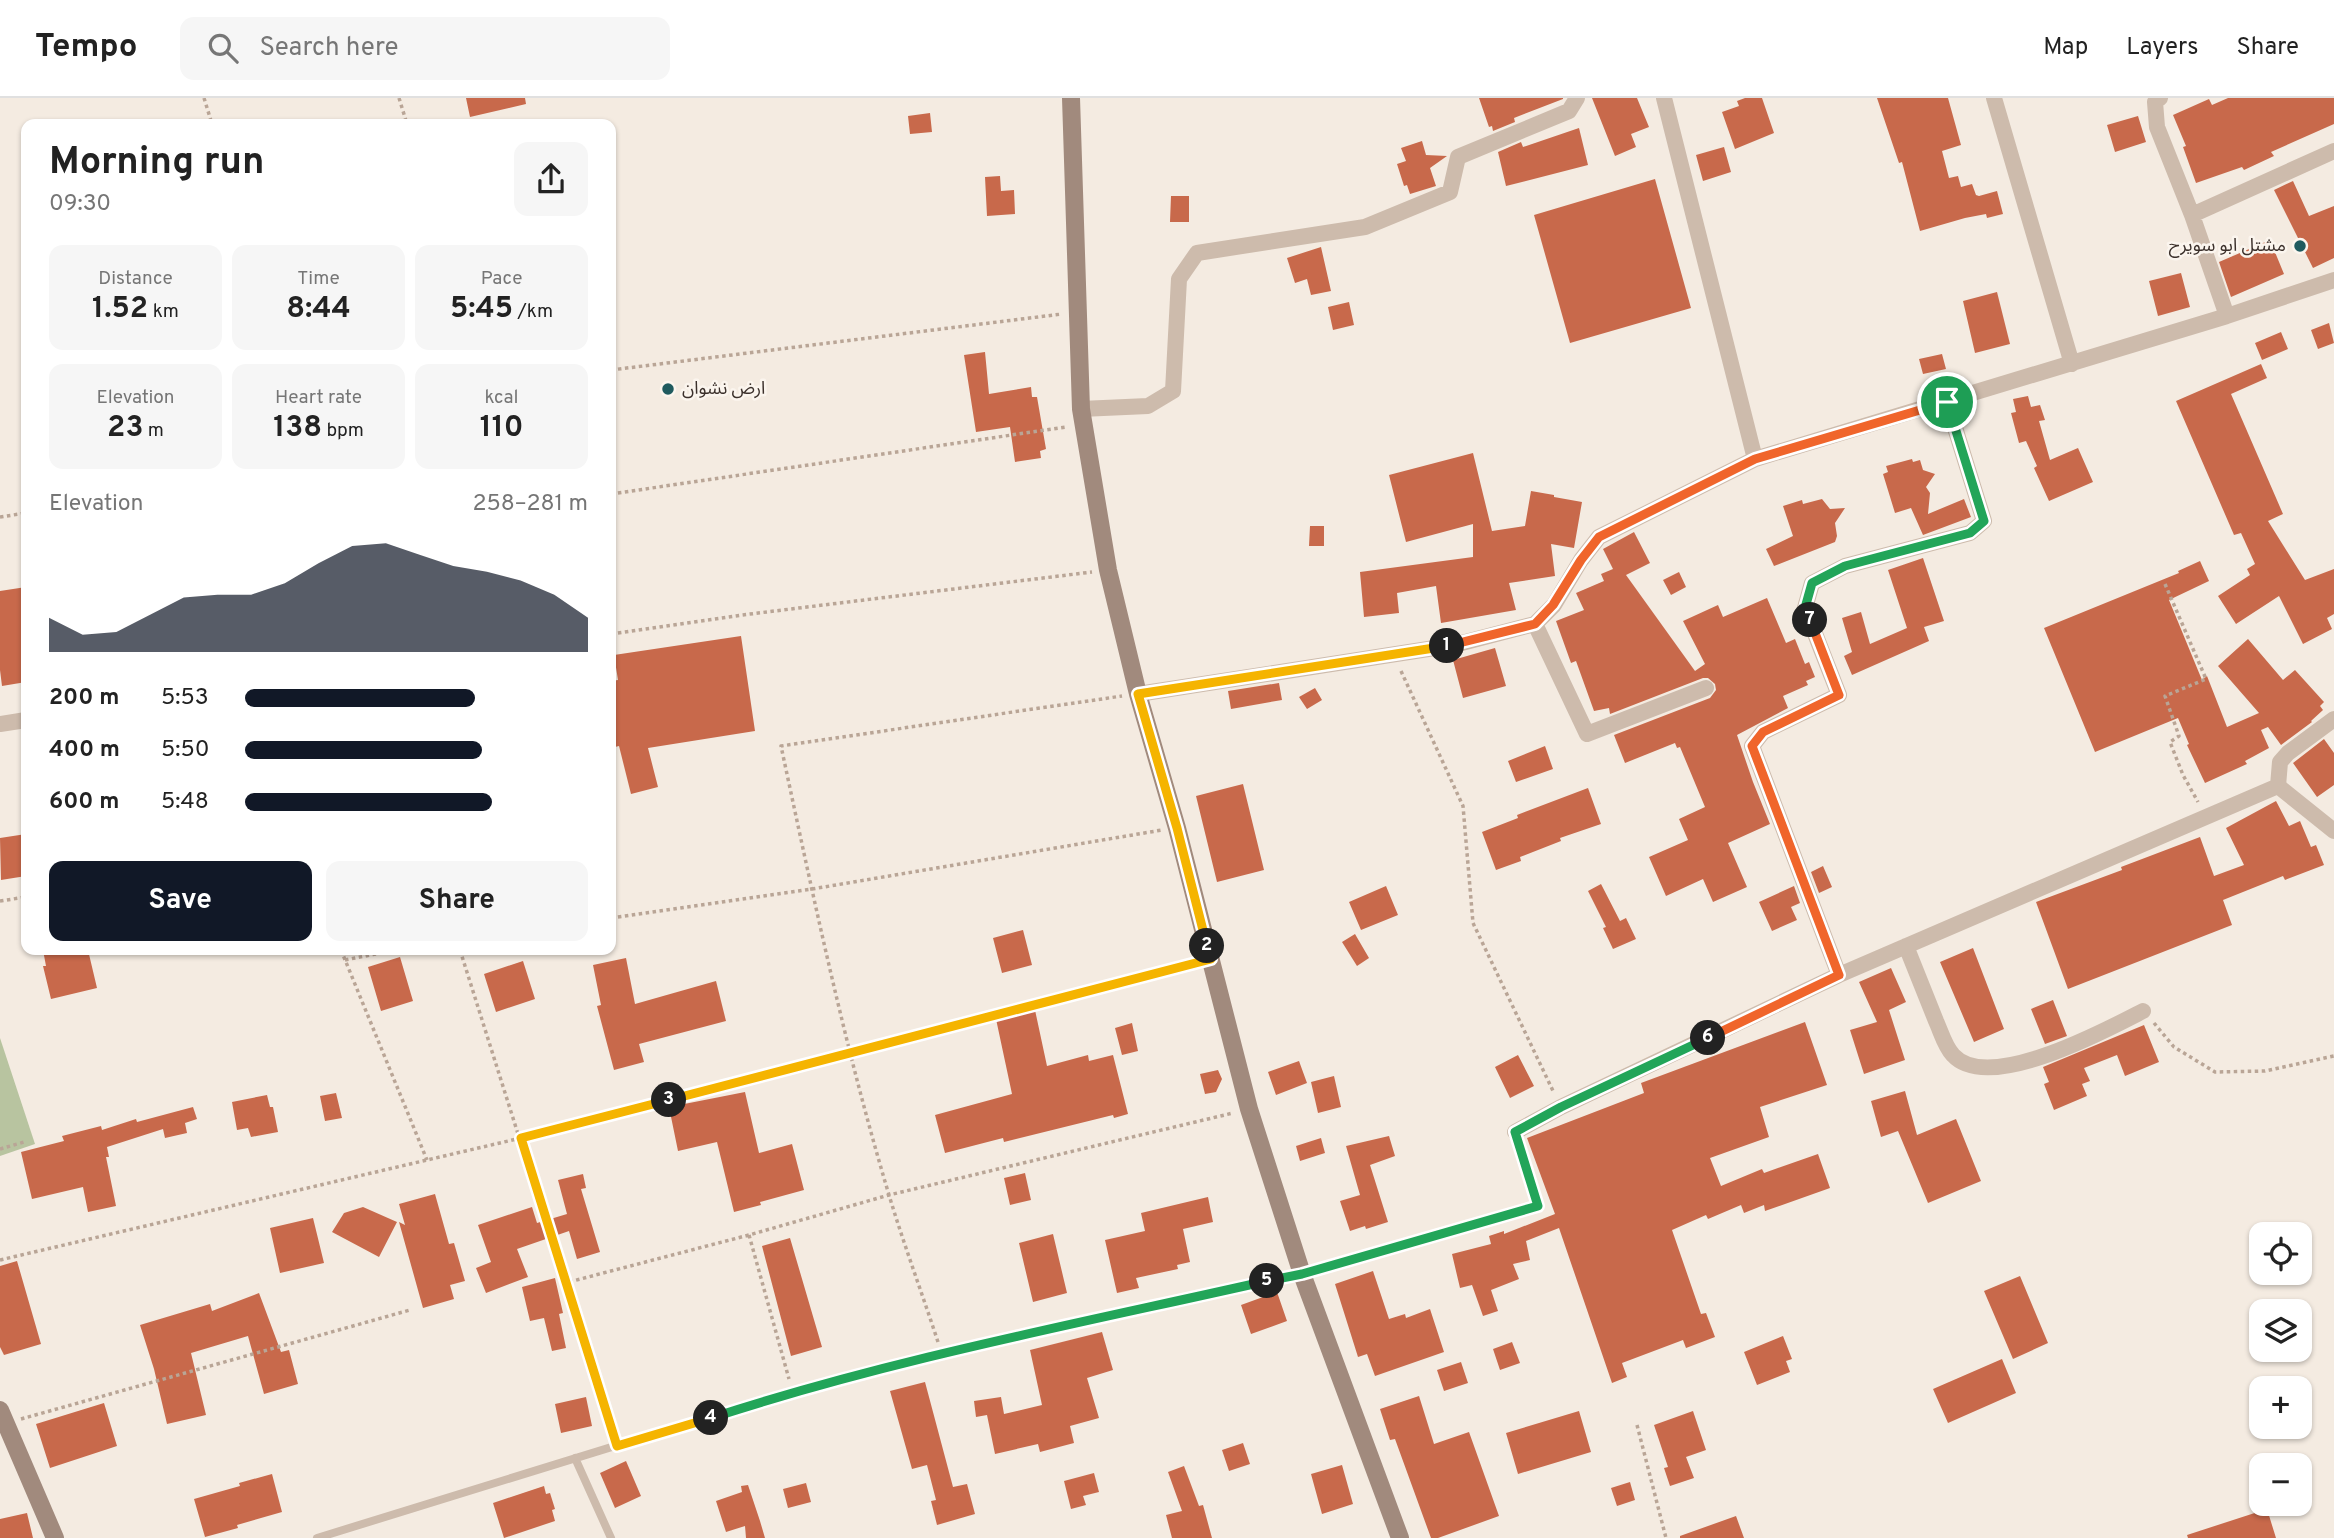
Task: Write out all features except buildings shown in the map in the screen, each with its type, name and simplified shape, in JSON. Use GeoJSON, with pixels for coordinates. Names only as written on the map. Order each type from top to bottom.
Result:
{"type":"FeatureCollection","features":[{"type":"Feature","properties":{"kind":"street"},"geometry":{"type":"LineString","coordinates":[[1071,98],[1082,417],[1108,570],[1138,694],[1177,828],[1249,1109],[1302,1274],[1400,1538]]}},
{"type":"Feature","properties":{"kind":"street"},"geometry":{"type":"LineString","coordinates":[[1082,417],[1148,406],[1173,391],[1179,279],[1196,253],[1364,227],[1450,192],[1458,157],[1569,111],[1577,98]]}},
{"type":"Feature","properties":{"kind":"street"},"geometry":{"type":"LineString","coordinates":[[1664,98],[1755,459]]}},
{"type":"Feature","properties":{"kind":"street"},"geometry":{"type":"LineString","coordinates":[[1994,98],[2072,364]]}},
{"type":"Feature","properties":{"kind":"street"},"geometry":{"type":"LineString","coordinates":[[2160,98],[2155,102],[2157,127],[2192,215],[2227,316]]}},
{"type":"Feature","properties":{"kind":"street"},"geometry":{"type":"LineString","coordinates":[[2192,215],[2334,150]]}},
{"type":"Feature","properties":{"kind":"street"},"geometry":{"type":"LineString","coordinates":[[1138,694],[1454,645],[1535,624],[1553,605],[1599,537],[1755,459],[2072,364],[2334,280]]}},
{"type":"Feature","properties":{"kind":"street"},"geometry":{"type":"LineString","coordinates":[[1839,975],[1752,746],[1763,732],[1839,695],[1805,608],[1812,583],[1845,566],[1970,533],[1984,521],[1947,402]]}},
{"type":"Feature","properties":{"kind":"street"},"geometry":{"type":"LineString","coordinates":[[1535,624],[1587,734],[1706,688]]}},
{"type":"Feature","properties":{"kind":"street"},"geometry":{"type":"LineString","coordinates":[[2278,786],[2280,762],[2334,719]]}},
{"type":"Feature","properties":{"kind":"street"},"geometry":{"type":"LineString","coordinates":[[0,724],[21,721]]}},
{"type":"Feature","properties":{"kind":"street"},"geometry":{"type":"LineString","coordinates":[[1515,1132],[1561,1107],[1839,975],[2278,786]]}},
{"type":"Feature","properties":{"kind":"street"},"geometry":{"type":"LineString","coordinates":[[2278,786],[2334,831]]}},
{"type":"Feature","properties":{"kind":"street"},"geometry":{"type":"LineString","coordinates":[[1906,946],[1953,1056],[1970,1066],[1996,1067],[2048,1056],[2143,1011]]}},
{"type":"Feature","properties":{"kind":"street"},"geometry":{"type":"LineString","coordinates":[[3,1417],[55,1538]]}},
{"type":"Feature","properties":{"kind":"lane"},"geometry":{"type":"LineString","coordinates":[[317,1538],[793,1391],[1302,1274],[1538,1206]]}},
{"type":"Feature","properties":{"kind":"lane"},"geometry":{"type":"LineString","coordinates":[[575,1458],[611,1538]]}},
{"type":"Feature","properties":{"kind":"path"},"geometry":{"type":"LineString","coordinates":[[204,98],[210,119]]}},
{"type":"Feature","properties":{"kind":"path"},"geometry":{"type":"LineString","coordinates":[[399,98],[405,119]]}},
{"type":"Feature","properties":{"kind":"path"},"geometry":{"type":"LineString","coordinates":[[616,369],[1077,312]]}},
{"type":"Feature","properties":{"kind":"path"},"geometry":{"type":"LineString","coordinates":[[616,493],[1082,417]]}},
{"type":"Feature","properties":{"kind":"path"},"geometry":{"type":"LineString","coordinates":[[0,517],[21,514]]}},
{"type":"Feature","properties":{"kind":"path"},"geometry":{"type":"LineString","coordinates":[[616,633],[1108,570]]}},
{"type":"Feature","properties":{"kind":"path"},"geometry":{"type":"LineString","coordinates":[[2165,584],[2206,679],[2165,696],[2179,736],[2170,742],[2183,775],[2206,816]]}},
{"type":"Feature","properties":{"kind":"path"},"geometry":{"type":"LineString","coordinates":[[1393,653],[1463,806],[1473,923],[1561,1107]]}},
{"type":"Feature","properties":{"kind":"path"},"geometry":{"type":"LineString","coordinates":[[942,1355],[889,1195],[812,889],[781,746],[1138,694]]}},
{"type":"Feature","properties":{"kind":"path"},"geometry":{"type":"LineString","coordinates":[[616,917],[812,889],[1177,828]]}},
{"type":"Feature","properties":{"kind":"path"},"geometry":{"type":"LineString","coordinates":[[0,901],[21,898]]}},
{"type":"Feature","properties":{"kind":"path"},"geometry":{"type":"LineString","coordinates":[[343,955],[427,1160]]}},
{"type":"Feature","properties":{"kind":"path"},"geometry":{"type":"LineString","coordinates":[[345,960],[370,955]]}},
{"type":"Feature","properties":{"kind":"path"},"geometry":{"type":"LineString","coordinates":[[462,955],[617,1446]]}},
{"type":"Feature","properties":{"kind":"path"},"geometry":{"type":"LineString","coordinates":[[0,1260],[521,1138],[1211,959]]}},
{"type":"Feature","properties":{"kind":"path"},"geometry":{"type":"LineString","coordinates":[[2143,1011],[2174,1048],[2215,1072],[2265,1071],[2334,1056]]}},
{"type":"Feature","properties":{"kind":"path"},"geometry":{"type":"LineString","coordinates":[[565,1283],[749,1236],[889,1195],[1249,1109]]}},
{"type":"Feature","properties":{"kind":"path"},"geometry":{"type":"LineString","coordinates":[[1515,1132],[1538,1206]]}},
{"type":"Feature","properties":{"kind":"path"},"geometry":{"type":"LineString","coordinates":[[0,1149],[24,1142]]}},
{"type":"Feature","properties":{"kind":"path"},"geometry":{"type":"LineString","coordinates":[[749,1236],[793,1391]]}},
{"type":"Feature","properties":{"kind":"path"},"geometry":{"type":"LineString","coordinates":[[3,1417],[410,1310]]}},
{"type":"Feature","properties":{"kind":"path"},"geometry":{"type":"LineString","coordinates":[[1637,1425],[1666,1538]]}},
{"type":"Feature","properties":{"kind":"green space"},"geometry":{"type":"Polygon","coordinates":[[[0,1038],[35,1144],[0,1156],[0,1038]]]}},
{"type":"Feature","properties":{"kind":"place","name":"مشتل ابو سويرح"},"geometry":{"type":"Point","coordinates":[2300,246]}},
{"type":"Feature","properties":{"kind":"place","name":"ارض نشوان"},"geometry":{"type":"Point","coordinates":[668,389]}},
{"type":"Feature","properties":{"kind":"route"},"geometry":{"type":"LineString","coordinates":[[1947,402],[1984,521],[1970,533],[1845,566],[1812,583],[1805,608],[1839,695],[1763,732],[1752,746],[1839,975],[1561,1107],[1515,1132],[1538,1206],[1302,1274],[793,1391],[617,1446],[521,1138],[1211,959],[1138,694],[1454,645],[1535,624],[1553,605],[1599,537],[1755,459],[1947,402]]}}]}
